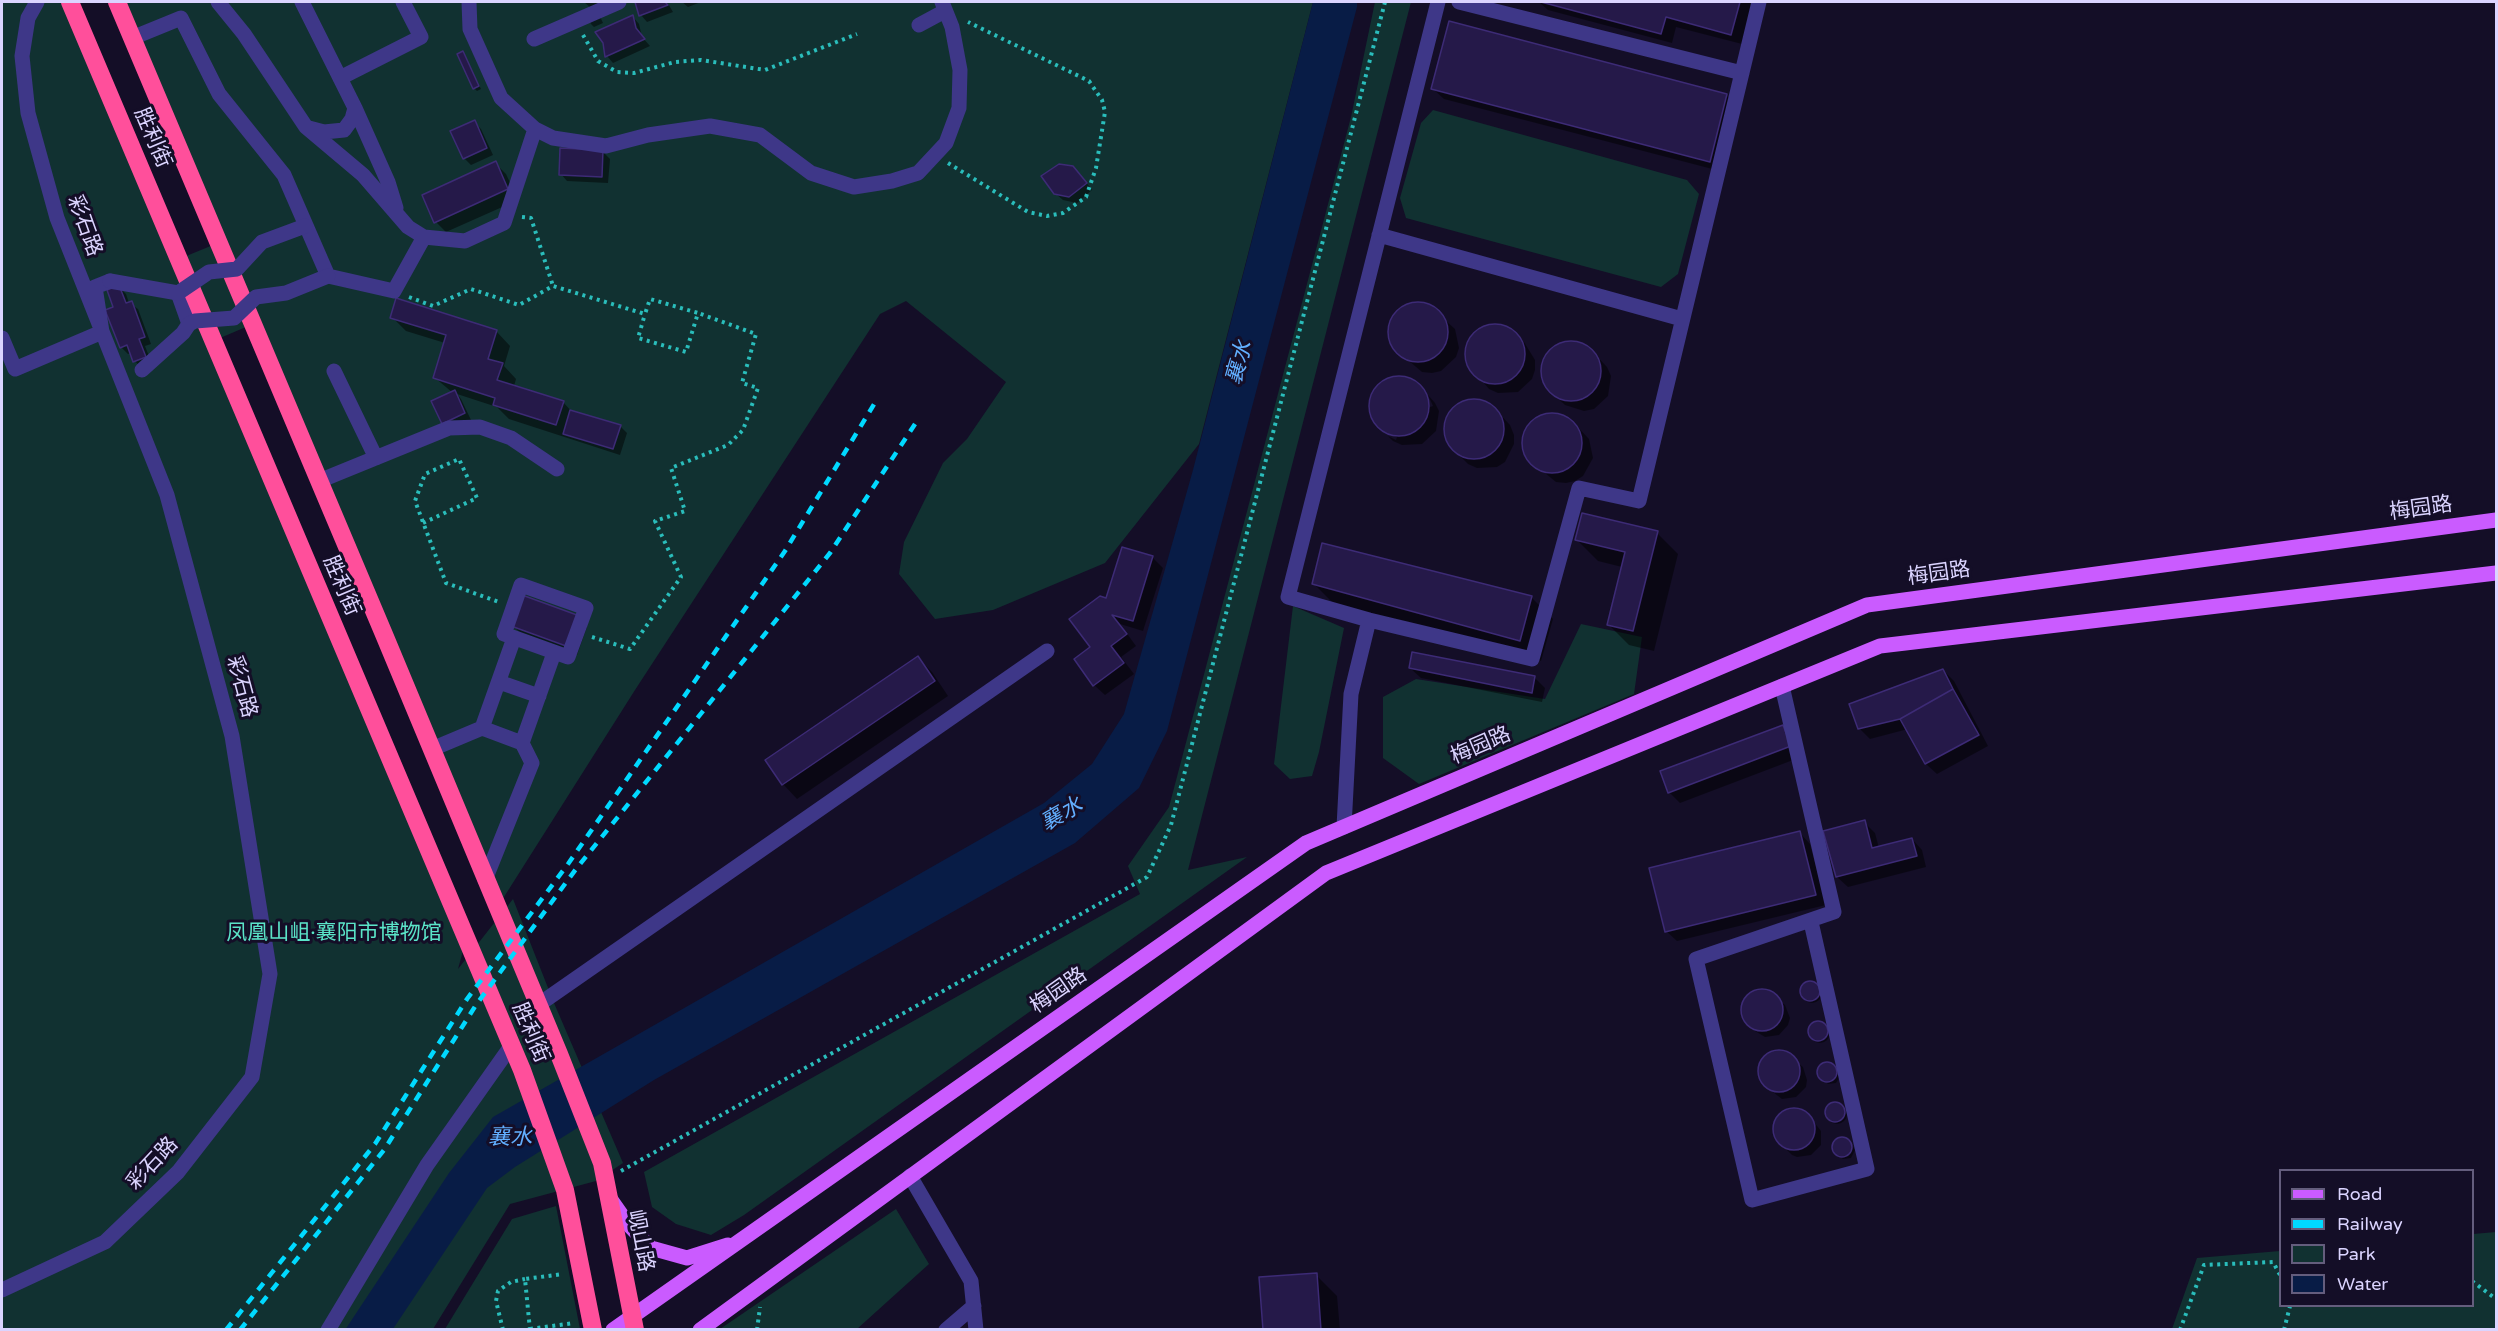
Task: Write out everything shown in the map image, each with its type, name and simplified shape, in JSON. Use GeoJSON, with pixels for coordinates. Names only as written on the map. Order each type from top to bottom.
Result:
{"type":"FeatureCollection","features":[{"type":"Feature","properties":{"kind":"highway","name":"胜利街"},"geometry":{"type":"LineString","coordinates":[[70,2],[522,1070],[565,1190],[581,1271]]}},
{"type":"Feature","properties":{"kind":"highway","name":"胜利街"},"geometry":{"type":"LineString","coordinates":[[117,2],[559,1054],[605,1179]]}},
{"type":"Feature","properties":{"kind":"highway","name":"岘山路"},"geometry":{"type":"LineString","coordinates":[[605,1179],[634,1324]]}},
{"type":"Feature","properties":{"kind":"highway"},"geometry":{"type":"LineString","coordinates":[[581,1271],[592,1325]]}},
{"type":"Feature","properties":{"kind":"main road"},"geometry":{"type":"LineString","coordinates":[[2464,525],[2496,508]]}},
{"type":"Feature","properties":{"kind":"main road","name":"梅园路"},"geometry":{"type":"LineString","coordinates":[[613,1329],[634,1324],[742,1240],[1306,843],[1867,605],[2496,520]]}},
{"type":"Feature","properties":{"kind":"main road"},"geometry":{"type":"LineString","coordinates":[[700,1329],[1326,873],[1880,646],[2496,573]]}},
{"type":"Feature","properties":{"kind":"main road"},"geometry":{"type":"LineString","coordinates":[[605,1179],[628,1224],[651,1248],[687,1258],[742,1240]]}},
{"type":"Feature","properties":{"kind":"main road"},"geometry":{"type":"LineString","coordinates":[[714,1329],[725,1311]]}},
{"type":"Feature","properties":{"kind":"street","name":"彩石路"},"geometry":{"type":"LineString","coordinates":[[2,1290],[105,1242],[178,1172],[252,1077],[270,974],[232,736],[167,495],[57,218],[28,113],[22,56],[28,18],[37,2]]}},
{"type":"Feature","properties":{"kind":"street"},"geometry":{"type":"LineString","coordinates":[[218,2],[244,34],[306,127],[363,175],[408,227],[424,237],[465,241],[504,223],[535,129]]}},
{"type":"Feature","properties":{"kind":"street"},"geometry":{"type":"LineString","coordinates":[[302,2],[388,182],[398,214]]}},
{"type":"Feature","properties":{"kind":"street"},"geometry":{"type":"LineString","coordinates":[[340,78],[421,38],[403,2]]}},
{"type":"Feature","properties":{"kind":"street"},"geometry":{"type":"LineString","coordinates":[[470,2],[470,29],[501,98],[535,129],[553,138],[606,146],[648,135],[710,126],[760,135],[811,173],[854,187],[892,181],[918,173],[946,144],[958,108],[960,70],[952,27],[943,6],[919,25]]}},
{"type":"Feature","properties":{"kind":"street"},"geometry":{"type":"LineString","coordinates":[[534,39],[619,2]]}},
{"type":"Feature","properties":{"kind":"street"},"geometry":{"type":"LineString","coordinates":[[1438,2],[1288,597],[1369,620],[1532,659],[1579,488],[1639,501],[1759,2]]}},
{"type":"Feature","properties":{"kind":"street"},"geometry":{"type":"LineString","coordinates":[[1459,2],[1742,73]]}},
{"type":"Feature","properties":{"kind":"street"},"geometry":{"type":"LineString","coordinates":[[132,38],[181,18],[219,94],[284,175],[328,276]]}},
{"type":"Feature","properties":{"kind":"street"},"geometry":{"type":"LineString","coordinates":[[306,127],[324,132],[344,130],[352,119],[354,108]]}},
{"type":"Feature","properties":{"kind":"street"},"geometry":{"type":"LineString","coordinates":[[305,226],[262,242],[237,269],[209,272],[178,293],[110,281],[95,287],[102,332],[129,374],[142,370],[183,333],[189,324],[195,321],[234,318],[256,297],[286,293],[328,276],[394,291],[424,237]]}},
{"type":"Feature","properties":{"kind":"street"},"geometry":{"type":"LineString","coordinates":[[1379,235],[1682,319]]}},
{"type":"Feature","properties":{"kind":"street"},"geometry":{"type":"LineString","coordinates":[[178,293],[189,324]]}},
{"type":"Feature","properties":{"kind":"street"},"geometry":{"type":"LineString","coordinates":[[2,338],[15,369],[102,332]]}},
{"type":"Feature","properties":{"kind":"street"},"geometry":{"type":"LineString","coordinates":[[334,371],[376,458]]}},
{"type":"Feature","properties":{"kind":"street"},"geometry":{"type":"LineString","coordinates":[[319,481],[449,428],[480,427],[511,438],[557,469]]}},
{"type":"Feature","properties":{"kind":"street"},"geometry":{"type":"LineString","coordinates":[[521,585],[586,608],[578,632],[568,657],[504,634],[521,585]]}},
{"type":"Feature","properties":{"kind":"street"},"geometry":{"type":"LineString","coordinates":[[1344,827],[1352,694],[1369,620]]}},
{"type":"Feature","properties":{"kind":"street"},"geometry":{"type":"LineString","coordinates":[[482,728],[514,638]]}},
{"type":"Feature","properties":{"kind":"street"},"geometry":{"type":"LineString","coordinates":[[538,1005],[1047,651]]}},
{"type":"Feature","properties":{"kind":"street"},"geometry":{"type":"LineString","coordinates":[[522,743],[554,653]]}},
{"type":"Feature","properties":{"kind":"street"},"geometry":{"type":"LineString","coordinates":[[499,682],[539,696]]}},
{"type":"Feature","properties":{"kind":"street"},"geometry":{"type":"LineString","coordinates":[[1782,686],[1834,912],[1811,922],[1696,959],[1752,1200],[1867,1170],[1811,922]]}},
{"type":"Feature","properties":{"kind":"street"},"geometry":{"type":"LineString","coordinates":[[432,749],[482,728],[522,743],[532,763],[485,879]]}},
{"type":"Feature","properties":{"kind":"street"},"geometry":{"type":"LineString","coordinates":[[328,1329],[427,1165],[511,1046]]}},
{"type":"Feature","properties":{"kind":"street"},"geometry":{"type":"LineString","coordinates":[[910,1176],[971,1281],[976,1329]]}},
{"type":"Feature","properties":{"kind":"street"},"geometry":{"type":"LineString","coordinates":[[946,1329],[974,1306]]}},
{"type":"Feature","properties":{"kind":"path"},"geometry":{"type":"LineString","coordinates":[[605,1179],[1147,877],[1171,825],[1384,2]]}},
{"type":"Feature","properties":{"kind":"path"},"geometry":{"type":"LineString","coordinates":[[935,155],[1029,212],[1047,216],[1063,213],[1086,197],[1096,168],[1105,112],[1102,100],[1089,81],[943,6]]}},
{"type":"Feature","properties":{"kind":"path"},"geometry":{"type":"LineString","coordinates":[[573,21],[598,61],[617,72],[626,73],[675,62],[701,60],[765,70],[857,34]]}},
{"type":"Feature","properties":{"kind":"path"},"geometry":{"type":"LineString","coordinates":[[507,214],[531,218],[553,286]]}},
{"type":"Feature","properties":{"kind":"path"},"geometry":{"type":"LineString","coordinates":[[394,291],[433,306],[471,289],[519,305],[553,286],[645,314]]}},
{"type":"Feature","properties":{"kind":"path"},"geometry":{"type":"LineString","coordinates":[[578,632],[630,649],[681,577],[655,521],[685,511],[671,468],[728,445],[743,430],[758,388],[742,383],[756,334],[698,313],[650,299],[638,338],[686,352],[698,313]]}},
{"type":"Feature","properties":{"kind":"path"},"geometry":{"type":"LineString","coordinates":[[423,523],[477,498],[459,459],[425,474],[415,501],[423,523],[446,583],[513,607]]}},
{"type":"Feature","properties":{"kind":"path"},"geometry":{"type":"LineString","coordinates":[[2180,1329],[2204,1264],[2273,1262],[2279,1273]]}},
{"type":"Feature","properties":{"kind":"path"},"geometry":{"type":"LineString","coordinates":[[503,1329],[496,1301],[498,1291],[511,1282],[581,1271]]}},
{"type":"Feature","properties":{"kind":"path"},"geometry":{"type":"LineString","coordinates":[[525,1279],[530,1329],[592,1325]]}},
{"type":"Feature","properties":{"kind":"path"},"geometry":{"type":"LineString","coordinates":[[2474,1282],[2496,1299]]}},
{"type":"Feature","properties":{"kind":"path"},"geometry":{"type":"LineString","coordinates":[[2284,1329],[2290,1307]]}},
{"type":"Feature","properties":{"kind":"green space","name":"凤凰山岨·襄阳市博物馆"},"geometry":{"type":"Polygon","coordinates":[[[2,2],[70,2],[179,259],[218,243],[117,2],[1313,2],[1199,444],[1105,563],[993,610],[935,619],[899,574],[904,542],[943,463],[967,439],[1006,382],[906,301],[880,314],[635,690],[497,908],[253,324],[213,341],[466,940],[458,969],[513,899],[554,1003],[623,1163],[596,1181],[510,1204],[433,1329],[2,1330],[2,2]]]}},
{"type":"Feature","properties":{"kind":"green space"},"geometry":{"type":"Polygon","coordinates":[[[1375,2],[1411,2],[1188,870],[1247,857],[744,1215],[711,1235],[676,1224],[652,1207],[644,1172],[1140,894],[1128,866],[1169,807],[1351,117],[1375,2]]]}},
{"type":"Feature","properties":{"kind":"green space"},"geometry":{"type":"Polygon","coordinates":[[[1433,110],[1687,180],[1699,194],[1678,274],[1661,287],[1406,218],[1400,198],[1421,123],[1433,110]]]}},
{"type":"Feature","properties":{"kind":"green space"},"geometry":{"type":"Polygon","coordinates":[[[1293,606],[1344,628],[1312,776],[1290,779],[1274,764],[1293,606]]]}},
{"type":"Feature","properties":{"kind":"green space"},"geometry":{"type":"Polygon","coordinates":[[[1581,624],[1642,637],[1634,694],[1419,784],[1383,758],[1383,697],[1416,679],[1545,699],[1581,624]]]}},
{"type":"Feature","properties":{"kind":"green space"},"geometry":{"type":"Polygon","coordinates":[[[556,1206],[580,1329],[445,1329],[512,1219],[556,1206]]]}},
{"type":"Feature","properties":{"kind":"green space"},"geometry":{"type":"Polygon","coordinates":[[[896,1209],[929,1264],[857,1329],[720,1329],[896,1209]]]}},
{"type":"Feature","properties":{"kind":"green space"},"geometry":{"type":"Polygon","coordinates":[[[2496,1232],[2496,1329],[2172,1329],[2197,1258],[2279,1251],[2279,1307],[2474,1307],[2474,1234],[2496,1232]]]}},
{"type":"Feature","properties":{"kind":"water","name":"襄水"},"geometry":{"type":"Polygon","coordinates":[[[1313,2],[1357,2],[1357,7],[1167,731],[1139,788],[1075,843],[654,1080],[515,1167],[487,1188],[393,1329],[345,1330],[449,1173],[493,1117],[1044,803],[1092,764],[1124,714],[1193,470],[1313,2]]]}},
{"type":"Feature","properties":{"kind":"building"},"geometry":{"type":"Polygon","coordinates":[[[635,2],[665,2],[668,5],[639,16],[635,2]]]}},
{"type":"Feature","properties":{"kind":"building"},"geometry":{"type":"Polygon","coordinates":[[[1541,2],[1740,2],[1731,35],[1666,17],[1661,34],[1541,2]]]}},
{"type":"Feature","properties":{"kind":"building"},"geometry":{"type":"Polygon","coordinates":[[[633,15],[636,28],[645,39],[605,57],[603,43],[595,32],[633,15]]]}},
{"type":"Feature","properties":{"kind":"building"},"geometry":{"type":"Polygon","coordinates":[[[1449,21],[1727,94],[1710,162],[1431,89],[1449,21]]]}},
{"type":"Feature","properties":{"kind":"building"},"geometry":{"type":"Polygon","coordinates":[[[463,51],[479,86],[473,89],[457,54],[463,51]]]}},
{"type":"Feature","properties":{"kind":"building"},"geometry":{"type":"Polygon","coordinates":[[[475,120],[487,148],[463,159],[450,131],[475,120]]]}},
{"type":"Feature","properties":{"kind":"building"},"geometry":{"type":"Polygon","coordinates":[[[560,148],[603,150],[602,177],[559,175],[560,148]]]}},
{"type":"Feature","properties":{"kind":"building"},"geometry":{"type":"Polygon","coordinates":[[[496,161],[508,189],[434,223],[422,195],[496,161]]]}},
{"type":"Feature","properties":{"kind":"building"},"geometry":{"type":"Polygon","coordinates":[[[1059,164],[1073,166],[1087,183],[1069,197],[1054,194],[1041,176],[1059,164]]]}},
{"type":"Feature","properties":{"kind":"building"},"geometry":{"type":"Polygon","coordinates":[[[119,285],[126,303],[132,301],[145,337],[139,339],[146,357],[133,362],[127,345],[120,348],[105,310],[113,307],[107,290],[119,285]]]}},
{"type":"Feature","properties":{"kind":"building"},"geometry":{"type":"Polygon","coordinates":[[[396,298],[497,330],[488,359],[503,363],[497,380],[564,401],[556,425],[493,405],[495,398],[433,378],[446,335],[390,318],[396,298]]]}},
{"type":"Feature","properties":{"kind":"building"},"geometry":{"type":"Polygon","coordinates":[[[1412,302],[1424,302],[1435,307],[1443,315],[1448,332],[1446,344],[1435,357],[1424,362],[1412,362],[1401,357],[1393,349],[1388,338],[1388,326],[1393,315],[1401,307],[1412,302]]]}},
{"type":"Feature","properties":{"kind":"building"},"geometry":{"type":"Polygon","coordinates":[[[1489,324],[1501,324],[1512,329],[1520,337],[1525,354],[1523,366],[1512,379],[1501,384],[1489,384],[1478,379],[1470,371],[1465,360],[1465,348],[1470,337],[1478,329],[1489,324]]]}},
{"type":"Feature","properties":{"kind":"building"},"geometry":{"type":"Polygon","coordinates":[[[1565,341],[1577,341],[1588,346],[1596,354],[1601,371],[1599,383],[1588,396],[1577,401],[1565,401],[1554,396],[1546,388],[1541,377],[1541,365],[1546,354],[1554,346],[1565,341]]]}},
{"type":"Feature","properties":{"kind":"building"},"geometry":{"type":"Polygon","coordinates":[[[1393,376],[1405,376],[1416,381],[1424,389],[1429,406],[1427,418],[1416,431],[1405,436],[1393,436],[1382,431],[1374,423],[1369,412],[1369,400],[1374,389],[1382,381],[1393,376]]]}},
{"type":"Feature","properties":{"kind":"building"},"geometry":{"type":"Polygon","coordinates":[[[455,390],[465,413],[442,424],[431,401],[455,390]]]}},
{"type":"Feature","properties":{"kind":"building"},"geometry":{"type":"Polygon","coordinates":[[[1468,399],[1480,399],[1491,404],[1499,412],[1504,429],[1502,441],[1491,454],[1480,459],[1468,459],[1457,454],[1449,446],[1444,435],[1444,423],[1449,412],[1457,404],[1468,399]]]}},
{"type":"Feature","properties":{"kind":"building"},"geometry":{"type":"Polygon","coordinates":[[[570,410],[621,425],[613,449],[563,434],[570,410]]]}},
{"type":"Feature","properties":{"kind":"building"},"geometry":{"type":"Polygon","coordinates":[[[1546,413],[1558,413],[1569,418],[1577,426],[1582,443],[1580,455],[1569,468],[1558,473],[1546,473],[1535,468],[1527,460],[1522,449],[1522,437],[1527,426],[1535,418],[1546,413]]]}},
{"type":"Feature","properties":{"kind":"building"},"geometry":{"type":"Polygon","coordinates":[[[1582,513],[1658,531],[1633,631],[1607,625],[1625,552],[1575,540],[1582,513]]]}},
{"type":"Feature","properties":{"kind":"building"},"geometry":{"type":"Polygon","coordinates":[[[1322,543],[1532,596],[1520,641],[1312,584],[1322,543]]]}},
{"type":"Feature","properties":{"kind":"building"},"geometry":{"type":"Polygon","coordinates":[[[1122,547],[1153,556],[1133,621],[1112,615],[1127,634],[1111,646],[1124,663],[1093,686],[1074,659],[1090,647],[1069,619],[1100,596],[1106,598],[1122,547]]]}},
{"type":"Feature","properties":{"kind":"building"},"geometry":{"type":"Polygon","coordinates":[[[522,595],[577,615],[566,646],[511,626],[522,595]]]}},
{"type":"Feature","properties":{"kind":"building"},"geometry":{"type":"Polygon","coordinates":[[[1412,652],[1535,676],[1532,693],[1409,668],[1412,652]]]}},
{"type":"Feature","properties":{"kind":"building"},"geometry":{"type":"Polygon","coordinates":[[[918,656],[935,681],[782,785],[765,760],[918,656]]]}},
{"type":"Feature","properties":{"kind":"building"},"geometry":{"type":"Polygon","coordinates":[[[1943,669],[1953,689],[1900,719],[1858,729],[1849,704],[1943,669]]]}},
{"type":"Feature","properties":{"kind":"building"},"geometry":{"type":"Polygon","coordinates":[[[1953,689],[1979,735],[1925,764],[1900,719],[1953,689]]]}},
{"type":"Feature","properties":{"kind":"building"},"geometry":{"type":"Polygon","coordinates":[[[1783,725],[1791,746],[1668,793],[1660,771],[1783,725]]]}},
{"type":"Feature","properties":{"kind":"building"},"geometry":{"type":"Polygon","coordinates":[[[1865,820],[1872,848],[1912,838],[1917,856],[1836,877],[1823,831],[1865,820]]]}},
{"type":"Feature","properties":{"kind":"building"},"geometry":{"type":"Polygon","coordinates":[[[1800,831],[1816,895],[1665,932],[1649,868],[1800,831]]]}},
{"type":"Feature","properties":{"kind":"building"},"geometry":{"type":"Polygon","coordinates":[[[1806,981],[1814,981],[1820,987],[1820,995],[1814,1001],[1806,1001],[1800,995],[1800,987],[1806,981]]]}},
{"type":"Feature","properties":{"kind":"building"},"geometry":{"type":"Polygon","coordinates":[[[1762,989],[1770,990],[1777,995],[1782,1002],[1782,1018],[1777,1025],[1770,1030],[1762,1031],[1754,1030],[1747,1025],[1742,1018],[1741,1010],[1742,1002],[1747,995],[1754,990],[1762,989]]]}},
{"type":"Feature","properties":{"kind":"building"},"geometry":{"type":"Polygon","coordinates":[[[1814,1021],[1822,1021],[1828,1027],[1828,1035],[1822,1041],[1814,1041],[1808,1035],[1808,1027],[1814,1021]]]}},
{"type":"Feature","properties":{"kind":"building"},"geometry":{"type":"Polygon","coordinates":[[[1779,1050],[1787,1051],[1794,1056],[1799,1063],[1799,1079],[1794,1086],[1787,1091],[1779,1092],[1771,1091],[1764,1086],[1759,1079],[1758,1071],[1759,1063],[1764,1056],[1771,1051],[1779,1050]]]}},
{"type":"Feature","properties":{"kind":"building"},"geometry":{"type":"Polygon","coordinates":[[[1823,1062],[1831,1062],[1837,1068],[1837,1076],[1831,1082],[1823,1082],[1817,1076],[1817,1068],[1823,1062]]]}},
{"type":"Feature","properties":{"kind":"building"},"geometry":{"type":"Polygon","coordinates":[[[1831,1102],[1839,1102],[1845,1108],[1845,1116],[1839,1122],[1831,1122],[1825,1116],[1825,1108],[1831,1102]]]}},
{"type":"Feature","properties":{"kind":"building"},"geometry":{"type":"Polygon","coordinates":[[[1794,1108],[1802,1109],[1809,1114],[1814,1121],[1814,1137],[1809,1144],[1802,1149],[1794,1150],[1786,1149],[1779,1144],[1774,1137],[1773,1129],[1774,1121],[1779,1114],[1786,1109],[1794,1108]]]}},
{"type":"Feature","properties":{"kind":"building"},"geometry":{"type":"Polygon","coordinates":[[[1838,1137],[1846,1137],[1852,1143],[1852,1151],[1846,1157],[1838,1157],[1832,1151],[1832,1143],[1838,1137]]]}},
{"type":"Feature","properties":{"kind":"building"},"geometry":{"type":"Polygon","coordinates":[[[1317,1273],[1321,1330],[1263,1330],[1259,1277],[1317,1273]]]}},
{"type":"Feature","properties":{"kind":"railway"},"geometry":{"type":"LineString","coordinates":[[226,1330],[375,1144],[467,999],[568,864],[785,551],[876,401]]}},
{"type":"Feature","properties":{"kind":"railway"},"geometry":{"type":"LineString","coordinates":[[240,1330],[384,1150],[476,1005],[576,869],[830,553],[917,421]]}}]}
